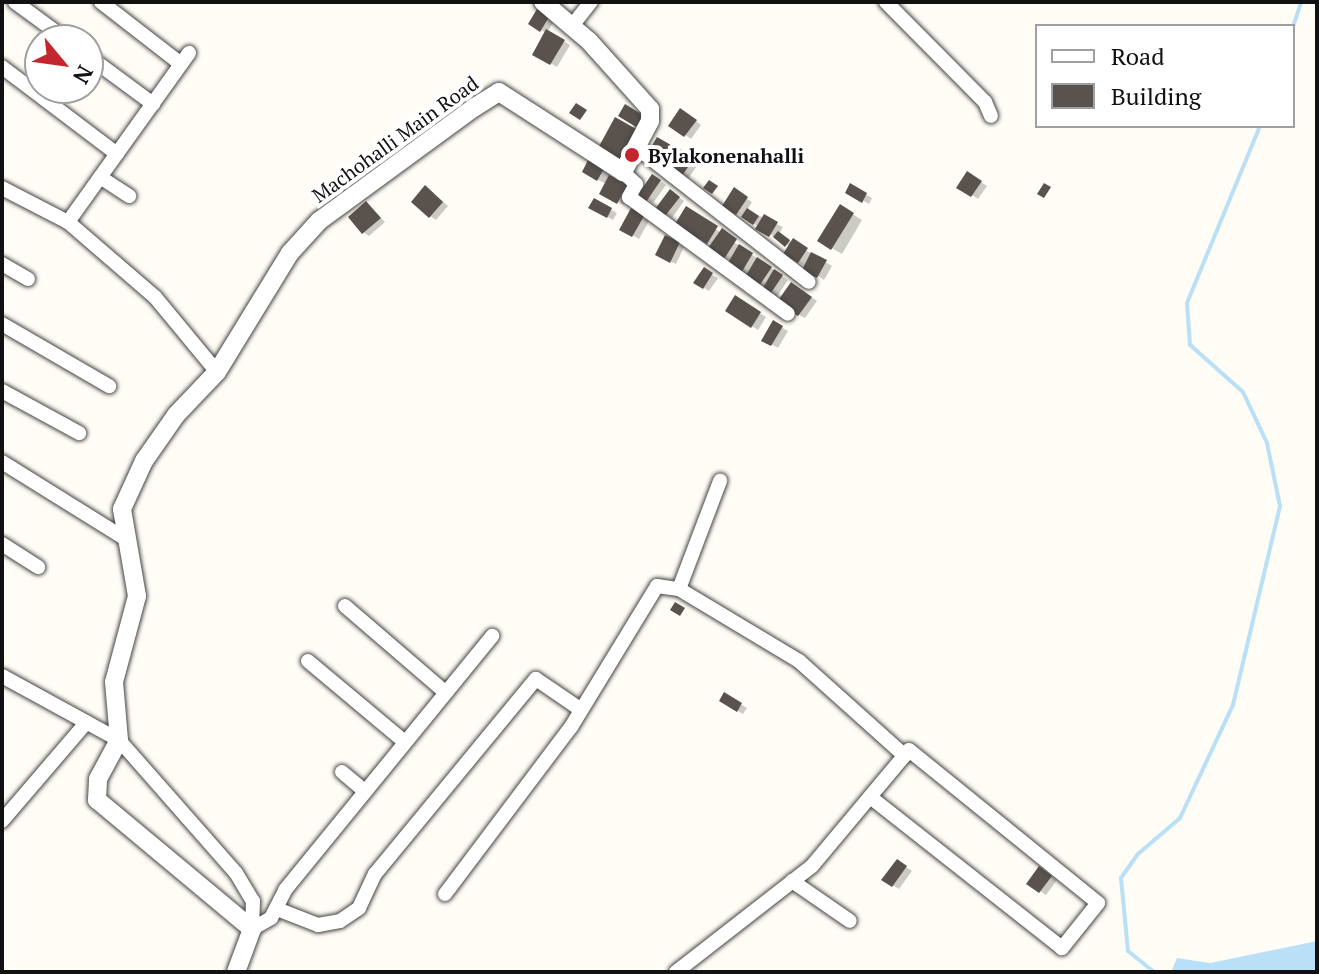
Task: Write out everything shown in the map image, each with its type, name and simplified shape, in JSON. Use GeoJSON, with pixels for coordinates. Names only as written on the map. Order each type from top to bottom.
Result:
{"type":"FeatureCollection","features":[{"type":"Feature","properties":{"kind":"street"},"geometry":{"type":"LineString","coordinates":[[15,2],[45,24]]}},
{"type":"Feature","properties":{"kind":"street"},"geometry":{"type":"LineString","coordinates":[[68,222],[185,58],[101,2]]}},
{"type":"Feature","properties":{"kind":"street"},"geometry":{"type":"LineString","coordinates":[[543,2],[572,26],[650,109],[650,121],[623,172],[636,184],[629,197],[788,314]]}},
{"type":"Feature","properties":{"kind":"street"},"geometry":{"type":"LineString","coordinates":[[572,26],[591,2]]}},
{"type":"Feature","properties":{"kind":"street"},"geometry":{"type":"LineString","coordinates":[[886,2],[985,102],[991,116]]}},
{"type":"Feature","properties":{"kind":"street"},"geometry":{"type":"LineString","coordinates":[[2,67],[117,154]]}},
{"type":"Feature","properties":{"kind":"street"},"geometry":{"type":"LineString","coordinates":[[104,68],[153,104]]}},
{"type":"Feature","properties":{"kind":"street","name":"Machohalli Main Road"},"geometry":{"type":"LineString","coordinates":[[119,740],[114,682],[137,596],[124,538],[122,509],[144,461],[176,415],[217,372],[290,253],[319,221],[499,92],[623,172]]}},
{"type":"Feature","properties":{"kind":"street"},"geometry":{"type":"LineString","coordinates":[[636,147],[809,282]]}},
{"type":"Feature","properties":{"kind":"street"},"geometry":{"type":"LineString","coordinates":[[100,177],[129,196]]}},
{"type":"Feature","properties":{"kind":"street"},"geometry":{"type":"LineString","coordinates":[[2,188],[68,222],[155,297],[217,372]]}},
{"type":"Feature","properties":{"kind":"street"},"geometry":{"type":"LineString","coordinates":[[2,264],[28,279]]}},
{"type":"Feature","properties":{"kind":"street"},"geometry":{"type":"LineString","coordinates":[[2,324],[109,386]]}},
{"type":"Feature","properties":{"kind":"street"},"geometry":{"type":"LineString","coordinates":[[2,391],[79,433]]}},
{"type":"Feature","properties":{"kind":"street"},"geometry":{"type":"LineString","coordinates":[[2,462],[124,538]]}},
{"type":"Feature","properties":{"kind":"street"},"geometry":{"type":"LineString","coordinates":[[679,589],[720,481]]}},
{"type":"Feature","properties":{"kind":"street"},"geometry":{"type":"LineString","coordinates":[[2,544],[38,567]]}},
{"type":"Feature","properties":{"kind":"street"},"geometry":{"type":"LineString","coordinates":[[445,894],[580,709],[657,586],[679,589],[799,661],[905,756]]}},
{"type":"Feature","properties":{"kind":"street"},"geometry":{"type":"LineString","coordinates":[[345,606],[446,693]]}},
{"type":"Feature","properties":{"kind":"street"},"geometry":{"type":"LineString","coordinates":[[252,929],[277,909],[285,890],[492,636]]}},
{"type":"Feature","properties":{"kind":"street"},"geometry":{"type":"LineString","coordinates":[[308,661],[405,742]]}},
{"type":"Feature","properties":{"kind":"street"},"geometry":{"type":"LineString","coordinates":[[2,676],[119,740],[236,873],[253,901],[252,929],[236,972]]}},
{"type":"Feature","properties":{"kind":"street"},"geometry":{"type":"LineString","coordinates":[[277,909],[318,925],[340,921],[359,908],[375,874],[536,679],[580,709]]}},
{"type":"Feature","properties":{"kind":"street"},"geometry":{"type":"LineString","coordinates":[[2,821],[87,722]]}},
{"type":"Feature","properties":{"kind":"street"},"geometry":{"type":"LineString","coordinates":[[119,740],[98,779],[97,800],[252,929]]}},
{"type":"Feature","properties":{"kind":"street"},"geometry":{"type":"LineString","coordinates":[[676,972],[812,866],[909,750],[1098,903],[1062,948],[870,797]]}},
{"type":"Feature","properties":{"kind":"street"},"geometry":{"type":"LineString","coordinates":[[342,772],[365,791]]}},
{"type":"Feature","properties":{"kind":"street"},"geometry":{"type":"LineString","coordinates":[[792,881],[850,921]]}},
{"type":"Feature","properties":{"kind":"water"},"geometry":{"type":"Polygon","coordinates":[[[1317,941],[1317,972],[1171,972],[1177,958],[1210,963],[1317,941]]]}},
{"type":"Feature","properties":{"kind":"building"},"geometry":{"type":"Polygon","coordinates":[[[540,4],[552,12],[540,32],[528,24],[540,4]]]}},
{"type":"Feature","properties":{"kind":"building"},"geometry":{"type":"Polygon","coordinates":[[[546,29],[565,40],[550,65],[532,55],[546,29]]]}},
{"type":"Feature","properties":{"kind":"building"},"geometry":{"type":"Polygon","coordinates":[[[576,103],[587,110],[580,120],[569,113],[576,103]]]}},
{"type":"Feature","properties":{"kind":"building"},"geometry":{"type":"Polygon","coordinates":[[[625,104],[643,115],[636,127],[618,116],[625,104]]]}},
{"type":"Feature","properties":{"kind":"building"},"geometry":{"type":"Polygon","coordinates":[[[680,108],[697,120],[684,137],[668,126],[680,108]]]}},
{"type":"Feature","properties":{"kind":"building"},"geometry":{"type":"Polygon","coordinates":[[[615,117],[638,130],[620,163],[597,150],[615,117]]]}},
{"type":"Feature","properties":{"kind":"building"},"geometry":{"type":"Polygon","coordinates":[[[657,137],[671,145],[662,161],[648,152],[657,137]]]}},
{"type":"Feature","properties":{"kind":"building"},"geometry":{"type":"Polygon","coordinates":[[[679,148],[694,158],[680,179],[665,169],[679,148]]]}},
{"type":"Feature","properties":{"kind":"building"},"geometry":{"type":"Polygon","coordinates":[[[589,158],[605,167],[597,181],[582,172],[589,158]]]}},
{"type":"Feature","properties":{"kind":"building"},"geometry":{"type":"Polygon","coordinates":[[[967,171],[982,181],[971,197],[956,188],[967,171]]]}},
{"type":"Feature","properties":{"kind":"building"},"geometry":{"type":"Polygon","coordinates":[[[652,174],[661,180],[646,202],[637,196],[652,174]]]}},
{"type":"Feature","properties":{"kind":"building"},"geometry":{"type":"Polygon","coordinates":[[[609,175],[627,185],[617,204],[599,194],[609,175]]]}},
{"type":"Feature","properties":{"kind":"building"},"geometry":{"type":"Polygon","coordinates":[[[709,180],[718,186],[712,194],[703,188],[709,180]]]}},
{"type":"Feature","properties":{"kind":"building"},"geometry":{"type":"Polygon","coordinates":[[[850,183],[867,193],[862,203],[845,193],[850,183]]]}},
{"type":"Feature","properties":{"kind":"building"},"geometry":{"type":"Polygon","coordinates":[[[1044,183],[1051,187],[1044,198],[1037,194],[1044,183]]]}},
{"type":"Feature","properties":{"kind":"building"},"geometry":{"type":"Polygon","coordinates":[[[425,185],[443,202],[429,218],[411,202],[425,185]]]}},
{"type":"Feature","properties":{"kind":"building"},"geometry":{"type":"Polygon","coordinates":[[[734,187],[748,197],[736,215],[722,206],[734,187]]]}},
{"type":"Feature","properties":{"kind":"building"},"geometry":{"type":"Polygon","coordinates":[[[670,189],[680,197],[665,216],[655,209],[670,189]]]}},
{"type":"Feature","properties":{"kind":"building"},"geometry":{"type":"Polygon","coordinates":[[[594,198],[612,208],[607,218],[588,208],[594,198]]]}},
{"type":"Feature","properties":{"kind":"building"},"geometry":{"type":"Polygon","coordinates":[[[366,201],[381,218],[362,234],[348,217],[366,201]]]}},
{"type":"Feature","properties":{"kind":"building"},"geometry":{"type":"Polygon","coordinates":[[[840,204],[854,213],[831,250],[817,241],[840,204]]]}},
{"type":"Feature","properties":{"kind":"building"},"geometry":{"type":"Polygon","coordinates":[[[686,206],[718,226],[707,244],[675,224],[686,206]]]}},
{"type":"Feature","properties":{"kind":"building"},"geometry":{"type":"Polygon","coordinates":[[[631,208],[644,216],[632,237],[619,230],[631,208]]]}},
{"type":"Feature","properties":{"kind":"building"},"geometry":{"type":"Polygon","coordinates":[[[747,208],[759,216],[753,225],[741,217],[747,208]]]}},
{"type":"Feature","properties":{"kind":"building"},"geometry":{"type":"Polygon","coordinates":[[[764,214],[778,222],[769,237],[755,229],[764,214]]]}},
{"type":"Feature","properties":{"kind":"building"},"geometry":{"type":"Polygon","coordinates":[[[722,228],[737,239],[724,259],[708,248],[722,228]]]}},
{"type":"Feature","properties":{"kind":"building"},"geometry":{"type":"Polygon","coordinates":[[[778,231],[790,240],[785,247],[773,237],[778,231]]]}},
{"type":"Feature","properties":{"kind":"building"},"geometry":{"type":"Polygon","coordinates":[[[665,235],[680,242],[670,263],[655,255],[665,235]]]}},
{"type":"Feature","properties":{"kind":"building"},"geometry":{"type":"Polygon","coordinates":[[[793,238],[808,248],[798,263],[783,254],[793,238]]]}},
{"type":"Feature","properties":{"kind":"building"},"geometry":{"type":"Polygon","coordinates":[[[739,244],[753,253],[740,275],[726,266],[739,244]]]}},
{"type":"Feature","properties":{"kind":"building"},"geometry":{"type":"Polygon","coordinates":[[[811,252],[827,260],[817,278],[802,270],[811,252]]]}},
{"type":"Feature","properties":{"kind":"building"},"geometry":{"type":"Polygon","coordinates":[[[757,257],[772,267],[759,286],[745,277],[757,257]]]}},
{"type":"Feature","properties":{"kind":"building"},"geometry":{"type":"Polygon","coordinates":[[[704,267],[713,273],[703,289],[693,283],[704,267]]]}},
{"type":"Feature","properties":{"kind":"building"},"geometry":{"type":"Polygon","coordinates":[[[774,269],[783,275],[769,296],[761,291],[774,269]]]}},
{"type":"Feature","properties":{"kind":"building"},"geometry":{"type":"Polygon","coordinates":[[[791,282],[812,297],[798,316],[777,302],[791,282]]]}},
{"type":"Feature","properties":{"kind":"building"},"geometry":{"type":"Polygon","coordinates":[[[735,295],[761,312],[751,328],[725,311],[735,295]]]}},
{"type":"Feature","properties":{"kind":"building"},"geometry":{"type":"Polygon","coordinates":[[[773,320],[783,326],[771,346],[761,341],[773,320]]]}},
{"type":"Feature","properties":{"kind":"building"},"geometry":{"type":"Polygon","coordinates":[[[675,602],[685,608],[680,616],[670,610],[675,602]]]}},
{"type":"Feature","properties":{"kind":"building"},"geometry":{"type":"Polygon","coordinates":[[[724,692],[742,703],[737,712],[719,701],[724,692]]]}},
{"type":"Feature","properties":{"kind":"building"},"geometry":{"type":"Polygon","coordinates":[[[897,859],[907,866],[892,887],[881,880],[897,859]]]}},
{"type":"Feature","properties":{"kind":"building"},"geometry":{"type":"Polygon","coordinates":[[[1039,866],[1052,876],[1039,893],[1026,884],[1039,866]]]}},
{"type":"Feature","properties":{"kind":"waterway"},"geometry":{"type":"LineString","coordinates":[[1294,24],[1301,2]]}},
{"type":"Feature","properties":{"kind":"waterway"},"geometry":{"type":"LineString","coordinates":[[1154,972],[1128,951],[1121,878],[1138,854],[1180,818],[1233,705],[1280,506],[1267,443],[1243,392],[1190,345],[1187,303],[1259,128]]}},
{"type":"Feature","properties":{"kind":"place","name":"Bylakonenahalli"},"geometry":{"type":"Point","coordinates":[632,155]}}]}
